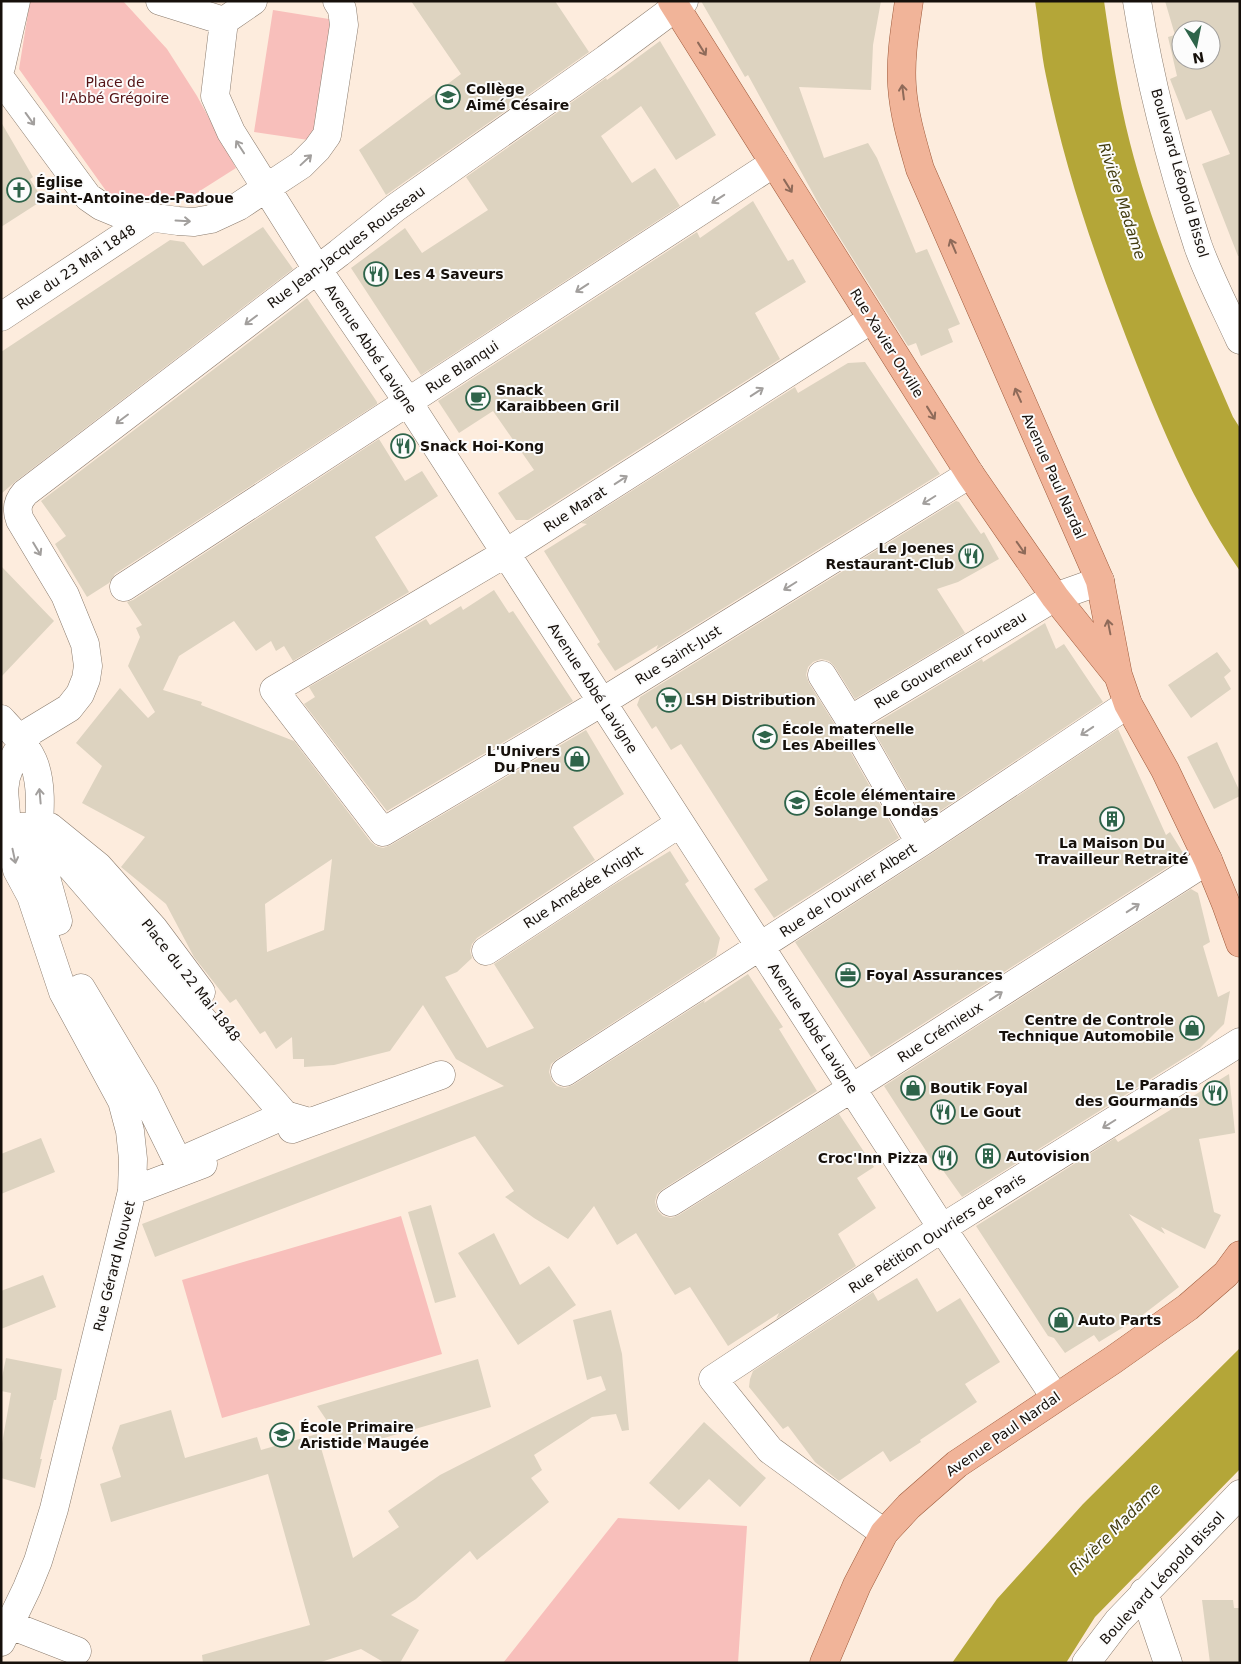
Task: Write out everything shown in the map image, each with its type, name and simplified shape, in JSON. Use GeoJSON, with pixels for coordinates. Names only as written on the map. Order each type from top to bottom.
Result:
{"type":"FeatureCollection","features":[{"type":"Feature","properties":{"kind":"main road","name":"Avenue Paul Nardal"},"geometry":{"type":"LineString","coordinates":[[908,1],[902,52],[902,85],[907,124],[920,169],[1100,582],[1118,675],[1128,704],[1166,770],[1208,860],[1233,904],[1240,943]]}},
{"type":"Feature","properties":{"kind":"main road","name":"Rue Xavier Orville"},"geometry":{"type":"LineString","coordinates":[[677,3],[774,163],[970,474],[1055,597],[1118,675]]}},
{"type":"Feature","properties":{"kind":"main road","name":"Avenue Paul Nardal"},"geometry":{"type":"LineString","coordinates":[[824,1663],[857,1585],[884,1533],[909,1506],[957,1464],[1188,1307],[1226,1274],[1240,1255]]}},
{"type":"Feature","properties":{"kind":"street"},"geometry":{"type":"LineString","coordinates":[[1,67],[16,1]]}},
{"type":"Feature","properties":{"kind":"street"},"geometry":{"type":"LineString","coordinates":[[160,1],[224,21],[253,1]]}},
{"type":"Feature","properties":{"kind":"street"},"geometry":{"type":"LineString","coordinates":[[1,79],[88,197],[101,206],[118,213],[178,221],[194,222],[211,219],[239,206],[300,165],[318,149],[327,135],[344,25],[342,9],[337,1]]}},
{"type":"Feature","properties":{"kind":"street","name":"Boulevard Léopold Bissol"},"geometry":{"type":"LineString","coordinates":[[1138,1],[1142,30],[1163,125],[1199,247],[1240,340]]}},
{"type":"Feature","properties":{"kind":"street","name":"Rue Jean-Jacques Rousseau"},"geometry":{"type":"LineString","coordinates":[[28,753],[30,731],[69,708],[80,694],[86,679],[88,666],[85,644],[65,595],[17,513],[18,506],[25,493],[395,208],[606,60],[677,3]]}},
{"type":"Feature","properties":{"kind":"street","name":"Avenue Abbé Lavigne"},"geometry":{"type":"LineString","coordinates":[[224,21],[215,96],[231,132],[317,269],[408,402],[942,1228],[1055,1397]]}},
{"type":"Feature","properties":{"kind":"street","name":"Rue Blanqui"},"geometry":{"type":"LineString","coordinates":[[124,587],[774,163]]}},
{"type":"Feature","properties":{"kind":"street","name":"Rue du 23 Mai 1848"},"geometry":{"type":"LineString","coordinates":[[1,317],[152,217]]}},
{"type":"Feature","properties":{"kind":"street","name":"Rue Marat"},"geometry":{"type":"LineString","coordinates":[[383,832],[274,690],[506,553],[872,319]]}},
{"type":"Feature","properties":{"kind":"street","name":"Rue Saint-Just"},"geometry":{"type":"LineString","coordinates":[[383,832],[602,702],[970,474]]}},
{"type":"Feature","properties":{"kind":"street","name":"Rue Gouverneur Foureau"},"geometry":{"type":"LineString","coordinates":[[850,720],[1055,597],[1100,582]]}},
{"type":"Feature","properties":{"kind":"street"},"geometry":{"type":"LineString","coordinates":[[822,675],[850,720],[920,843]]}},
{"type":"Feature","properties":{"kind":"street","name":"Rue de l'Ouvrier Albert"},"geometry":{"type":"LineString","coordinates":[[565,1072],[920,843],[1128,704]]}},
{"type":"Feature","properties":{"kind":"street"},"geometry":{"type":"LineString","coordinates":[[1,719],[28,753],[41,801],[45,830],[39,852],[39,903]]}},
{"type":"Feature","properties":{"kind":"street"},"geometry":{"type":"LineString","coordinates":[[28,753],[11,763],[4,790],[7,827],[17,870],[39,903],[71,987],[133,1098],[178,1162]]}},
{"type":"Feature","properties":{"kind":"street","name":"Rue Amédée Knight"},"geometry":{"type":"LineString","coordinates":[[486,951],[680,823]]}},
{"type":"Feature","properties":{"kind":"street"},"geometry":{"type":"LineString","coordinates":[[7,827],[45,830]]}},
{"type":"Feature","properties":{"kind":"street","name":"Place du 22 Mai 1848"},"geometry":{"type":"LineString","coordinates":[[45,830],[297,1119]]}},
{"type":"Feature","properties":{"kind":"street","name":"Rue Crémieux"},"geometry":{"type":"LineString","coordinates":[[671,1202],[1208,860]]}},
{"type":"Feature","properties":{"kind":"street","name":"Rue Pétition Ouvriers de Paris"},"geometry":{"type":"LineString","coordinates":[[884,1533],[770,1450],[713,1379],[942,1228],[1240,1042]]}},
{"type":"Feature","properties":{"kind":"street"},"geometry":{"type":"LineString","coordinates":[[132,1191],[178,1162],[297,1119],[441,1075]]}},
{"type":"Feature","properties":{"kind":"street","name":"Rue Gérard Nouvet"},"geometry":{"type":"LineString","coordinates":[[6,1633],[38,1561],[54,1509],[132,1191],[133,1159],[130,1131],[133,1098]]}},
{"type":"Feature","properties":{"kind":"street"},"geometry":{"type":"LineString","coordinates":[[132,1191],[297,1119]]}},
{"type":"Feature","properties":{"kind":"street","name":"Boulevard Léopold Bissol"},"geometry":{"type":"LineString","coordinates":[[1086,1663],[1144,1592],[1240,1494]]}},
{"type":"Feature","properties":{"kind":"street"},"geometry":{"type":"LineString","coordinates":[[1144,1592],[1168,1663]]}},
{"type":"Feature","properties":{"kind":"street"},"geometry":{"type":"LineString","coordinates":[[6,1633],[77,1650]]}},
{"type":"Feature","properties":{"kind":"green space","name":"Place de l'Abbé Grégoire"},"geometry":{"type":"Polygon","coordinates":[[[30,1],[123,1],[167,49],[197,96],[236,168],[184,201],[109,195],[19,69],[30,1]]]}},
{"type":"Feature","properties":{"kind":"green space"},"geometry":{"type":"Polygon","coordinates":[[[273,10],[335,20],[315,141],[254,132],[273,10]]]}},
{"type":"Feature","properties":{"kind":"green space"},"geometry":{"type":"Polygon","coordinates":[[[401,1216],[442,1354],[222,1418],[182,1280],[401,1216]]]}},
{"type":"Feature","properties":{"kind":"green space"},"geometry":{"type":"Polygon","coordinates":[[[618,1518],[747,1526],[738,1663],[503,1663],[618,1518]]]}},
{"type":"Feature","properties":{"kind":"water","name":"Rivière Madame"},"geometry":{"type":"Polygon","coordinates":[[[1035,1],[1104,1],[1122,108],[1130,143],[1151,213],[1176,282],[1204,350],[1233,417],[1240,428],[1240,571],[1209,522],[1182,471],[1148,392],[1110,294],[1063,150],[1044,67],[1035,1]]]}},
{"type":"Feature","properties":{"kind":"water","name":"Rivière Madame"},"geometry":{"type":"Polygon","coordinates":[[[1240,1348],[1240,1469],[1095,1617],[1066,1663],[952,1663],[997,1599],[1083,1504],[1240,1348]]]}},
{"type":"Feature","properties":{"kind":"building","name":"Collège Aimé Césaire"},"geometry":{"type":"Polygon","coordinates":[[[411,1],[555,1],[589,52],[386,195],[359,150],[461,74],[411,1]]]}},
{"type":"Feature","properties":{"kind":"building"},"geometry":{"type":"Polygon","coordinates":[[[701,1],[881,1],[873,45],[871,90],[799,87],[824,158],[868,143],[877,158],[916,253],[927,249],[960,324],[948,329],[953,342],[921,356],[916,343],[908,346],[821,208],[748,75],[745,77],[701,1]]]}},
{"type":"Feature","properties":{"kind":"building"},"geometry":{"type":"Polygon","coordinates":[[[1165,1],[1240,1],[1240,256],[1238,256],[1202,164],[1230,154],[1211,110],[1186,120],[1170,79],[1177,76],[1176,70],[1221,70],[1221,20],[1171,21],[1165,1]]]}},
{"type":"Feature","properties":{"kind":"building"},"geometry":{"type":"Polygon","coordinates":[[[1171,36],[1171,50],[1168,37],[1171,36]]]}},
{"type":"Feature","properties":{"kind":"building"},"geometry":{"type":"Polygon","coordinates":[[[660,41],[716,135],[676,160],[641,106],[601,136],[632,183],[655,168],[680,206],[421,375],[351,268],[405,228],[422,253],[488,210],[466,177],[606,78],[607,80],[660,41]]]}},
{"type":"Feature","properties":{"kind":"building","name":"Église Saint-Antoine-de-Padoue"},"geometry":{"type":"Polygon","coordinates":[[[1,122],[33,177],[30,179],[43,200],[1,227],[1,122]]]}},
{"type":"Feature","properties":{"kind":"building"},"geometry":{"type":"Polygon","coordinates":[[[753,201],[788,261],[793,259],[806,282],[755,313],[780,359],[528,520],[516,520],[498,493],[534,470],[493,411],[459,433],[438,401],[697,232],[700,238],[753,201]]]}},
{"type":"Feature","properties":{"kind":"building"},"geometry":{"type":"Polygon","coordinates":[[[263,227],[293,269],[1,494],[1,352],[170,240],[184,242],[203,266],[263,227]]]}},
{"type":"Feature","properties":{"kind":"building"},"geometry":{"type":"Polygon","coordinates":[[[307,298],[377,404],[115,574],[109,583],[87,597],[55,544],[66,536],[41,501],[307,298]]]}},
{"type":"Feature","properties":{"kind":"building"},"geometry":{"type":"Polygon","coordinates":[[[865,362],[940,474],[656,650],[658,645],[615,671],[597,644],[600,642],[544,551],[587,524],[581,523],[795,387],[798,393],[848,363],[865,362]]]}},
{"type":"Feature","properties":{"kind":"building"},"geometry":{"type":"Polygon","coordinates":[[[379,439],[405,481],[422,471],[438,496],[375,537],[409,592],[293,661],[284,646],[276,651],[271,641],[256,651],[234,621],[179,656],[163,690],[202,702],[201,705],[294,741],[371,842],[383,848],[586,730],[624,794],[573,827],[595,860],[477,938],[472,944],[470,951],[472,958],[457,972],[445,977],[487,1048],[534,1028],[494,964],[612,886],[670,851],[689,881],[685,884],[720,938],[716,956],[557,1059],[551,1064],[549,1072],[552,1081],[557,1086],[565,1088],[573,1085],[748,974],[783,1027],[779,1029],[817,1091],[663,1189],[657,1194],[655,1202],[658,1211],[663,1216],[671,1218],[679,1215],[839,1114],[874,1167],[857,1178],[876,1208],[838,1234],[856,1266],[776,1319],[779,1313],[728,1346],[690,1287],[675,1295],[636,1233],[617,1245],[594,1206],[568,1239],[505,1197],[514,1191],[475,1136],[155,1257],[142,1224],[504,1086],[456,1059],[423,1005],[390,1051],[334,1065],[304,1067],[304,1059],[293,1059],[292,1037],[276,1049],[265,1031],[260,1034],[236,999],[230,1003],[194,957],[166,904],[121,867],[145,837],[82,803],[102,766],[76,743],[120,688],[148,718],[155,712],[128,666],[140,637],[136,628],[142,625],[127,602],[133,600],[379,439]],[[332,859],[265,904],[267,952],[324,930],[332,859]]]}},
{"type":"Feature","properties":{"kind":"building"},"geometry":{"type":"Polygon","coordinates":[[[956,501],[959,502],[981,534],[984,532],[999,559],[958,582],[937,589],[965,633],[855,699],[835,667],[829,661],[821,659],[813,662],[808,667],[806,675],[899,838],[774,918],[754,889],[768,880],[681,744],[671,750],[656,726],[652,729],[637,705],[640,697],[956,501]]]}},
{"type":"Feature","properties":{"kind":"building"},"geometry":{"type":"Polygon","coordinates":[[[1,566],[54,621],[1,677],[1,566]]]}},
{"type":"Feature","properties":{"kind":"building"},"geometry":{"type":"Polygon","coordinates":[[[494,590],[509,613],[513,611],[573,701],[387,811],[304,704],[315,697],[309,687],[426,619],[430,625],[461,606],[463,610],[494,590]]]}},
{"type":"Feature","properties":{"kind":"building"},"geometry":{"type":"Polygon","coordinates":[[[1045,623],[1056,649],[1064,644],[1103,702],[925,821],[871,726],[982,659],[983,662],[1045,623]]]}},
{"type":"Feature","properties":{"kind":"building"},"geometry":{"type":"Polygon","coordinates":[[[1217,652],[1231,671],[1224,677],[1231,689],[1191,718],[1168,685],[1217,652]]]}},
{"type":"Feature","properties":{"kind":"building"},"geometry":{"type":"Polygon","coordinates":[[[1118,729],[1166,835],[1170,832],[1185,856],[871,1057],[795,942],[1118,729]]]}},
{"type":"Feature","properties":{"kind":"building"},"geometry":{"type":"Polygon","coordinates":[[[1217,742],[1240,792],[1240,796],[1214,809],[1187,757],[1217,742]]]}},
{"type":"Feature","properties":{"kind":"building"},"geometry":{"type":"Polygon","coordinates":[[[1191,889],[1198,893],[1210,942],[1203,946],[1218,997],[1230,991],[1224,1024],[1200,1048],[962,1197],[942,1169],[939,1171],[884,1086],[1191,889]]]}},
{"type":"Feature","properties":{"kind":"building"},"geometry":{"type":"Polygon","coordinates":[[[1229,1074],[1235,1133],[1199,1139],[1214,1212],[1221,1215],[1205,1249],[1161,1227],[1165,1234],[1129,1214],[1179,1287],[1140,1317],[1099,1342],[1094,1335],[1065,1353],[1054,1338],[1048,1336],[976,1226],[1115,1138],[1118,1142],[1229,1074]]]}},
{"type":"Feature","properties":{"kind":"building"},"geometry":{"type":"Polygon","coordinates":[[[41,1138],[55,1172],[1,1194],[1,1154],[41,1138]]]}},
{"type":"Feature","properties":{"kind":"building"},"geometry":{"type":"Polygon","coordinates":[[[431,1205],[456,1297],[435,1303],[408,1212],[431,1205]]]}},
{"type":"Feature","properties":{"kind":"building"},"geometry":{"type":"Polygon","coordinates":[[[494,1233],[520,1285],[549,1266],[576,1305],[518,1345],[458,1253],[494,1233]]]}},
{"type":"Feature","properties":{"kind":"building"},"geometry":{"type":"Polygon","coordinates":[[[43,1275],[56,1307],[1,1329],[1,1291],[43,1275]]]}},
{"type":"Feature","properties":{"kind":"building"},"geometry":{"type":"Polygon","coordinates":[[[917,1278],[937,1312],[960,1298],[1000,1362],[965,1384],[977,1402],[890,1462],[883,1451],[839,1481],[815,1462],[788,1426],[783,1429],[749,1387],[753,1371],[873,1292],[878,1301],[917,1278]]]}},
{"type":"Feature","properties":{"kind":"building"},"geometry":{"type":"Polygon","coordinates":[[[611,1310],[622,1354],[629,1430],[622,1431],[616,1414],[592,1417],[534,1455],[542,1470],[531,1478],[549,1502],[477,1560],[470,1551],[416,1599],[391,1615],[419,1630],[400,1663],[385,1663],[361,1649],[318,1663],[203,1663],[202,1655],[310,1625],[268,1474],[111,1522],[100,1484],[121,1477],[112,1448],[120,1425],[171,1410],[185,1458],[257,1437],[261,1450],[317,1434],[353,1558],[399,1527],[388,1511],[440,1475],[606,1390],[601,1376],[587,1380],[573,1320],[611,1310]]]}},
{"type":"Feature","properties":{"kind":"building"},"geometry":{"type":"Polygon","coordinates":[[[6,1358],[62,1369],[56,1400],[54,1400],[40,1459],[42,1459],[35,1488],[1,1478],[1,1449],[11,1393],[1,1391],[6,1358]]]}},
{"type":"Feature","properties":{"kind":"building"},"geometry":{"type":"Polygon","coordinates":[[[478,1359],[491,1407],[346,1449],[317,1406],[478,1359]]]}},
{"type":"Feature","properties":{"kind":"building"},"geometry":{"type":"Polygon","coordinates":[[[704,1422],[766,1478],[740,1507],[709,1479],[679,1510],[649,1483],[704,1422]]]}},
{"type":"Feature","properties":{"kind":"building"},"geometry":{"type":"Polygon","coordinates":[[[1202,1600],[1233,1600],[1234,1608],[1240,1608],[1240,1663],[1210,1663],[1202,1600]]]}},
{"type":"Feature","properties":{"kind":"place","name":"Collège Aimé Césaire"},"geometry":{"type":"Point","coordinates":[448,97]}},
{"type":"Feature","properties":{"kind":"place","name":"Église Saint-Antoine-de-Padoue"},"geometry":{"type":"Point","coordinates":[19,190]}},
{"type":"Feature","properties":{"kind":"place","name":"Les 4 Saveurs"},"geometry":{"type":"Point","coordinates":[376,274]}},
{"type":"Feature","properties":{"kind":"place","name":"Snack Karaibbeen Gril"},"geometry":{"type":"Point","coordinates":[478,398]}},
{"type":"Feature","properties":{"kind":"place","name":"Snack Hoi-Kong"},"geometry":{"type":"Point","coordinates":[403,446]}},
{"type":"Feature","properties":{"kind":"place","name":"Le Joenes Restaurant-Club"},"geometry":{"type":"Point","coordinates":[971,556]}},
{"type":"Feature","properties":{"kind":"place","name":"LSH Distribution"},"geometry":{"type":"Point","coordinates":[669,700]}},
{"type":"Feature","properties":{"kind":"place","name":"École maternelle Les Abeilles"},"geometry":{"type":"Point","coordinates":[765,737]}},
{"type":"Feature","properties":{"kind":"place","name":"L'Univers Du Pneu"},"geometry":{"type":"Point","coordinates":[577,759]}},
{"type":"Feature","properties":{"kind":"place","name":"École élémentaire Solange Londas"},"geometry":{"type":"Point","coordinates":[797,803]}},
{"type":"Feature","properties":{"kind":"place","name":"La Maison Du Travailleur Retraité"},"geometry":{"type":"Point","coordinates":[1112,819]}},
{"type":"Feature","properties":{"kind":"place","name":"Foyal Assurances"},"geometry":{"type":"Point","coordinates":[848,975]}},
{"type":"Feature","properties":{"kind":"place","name":"Centre de Controle Technique Automobile"},"geometry":{"type":"Point","coordinates":[1192,1028]}},
{"type":"Feature","properties":{"kind":"place","name":"Boutik Foyal"},"geometry":{"type":"Point","coordinates":[913,1088]}},
{"type":"Feature","properties":{"kind":"place","name":"Le Paradis des Gourmands"},"geometry":{"type":"Point","coordinates":[1215,1093]}},
{"type":"Feature","properties":{"kind":"place","name":"Le Gout"},"geometry":{"type":"Point","coordinates":[943,1112]}},
{"type":"Feature","properties":{"kind":"place","name":"Autovision"},"geometry":{"type":"Point","coordinates":[988,1156]}},
{"type":"Feature","properties":{"kind":"place","name":"Croc'Inn Pizza"},"geometry":{"type":"Point","coordinates":[945,1158]}},
{"type":"Feature","properties":{"kind":"place","name":"Auto Parts"},"geometry":{"type":"Point","coordinates":[1061,1320]}},
{"type":"Feature","properties":{"kind":"place","name":"École Primaire Aristide Maugée"},"geometry":{"type":"Point","coordinates":[282,1435]}}]}
